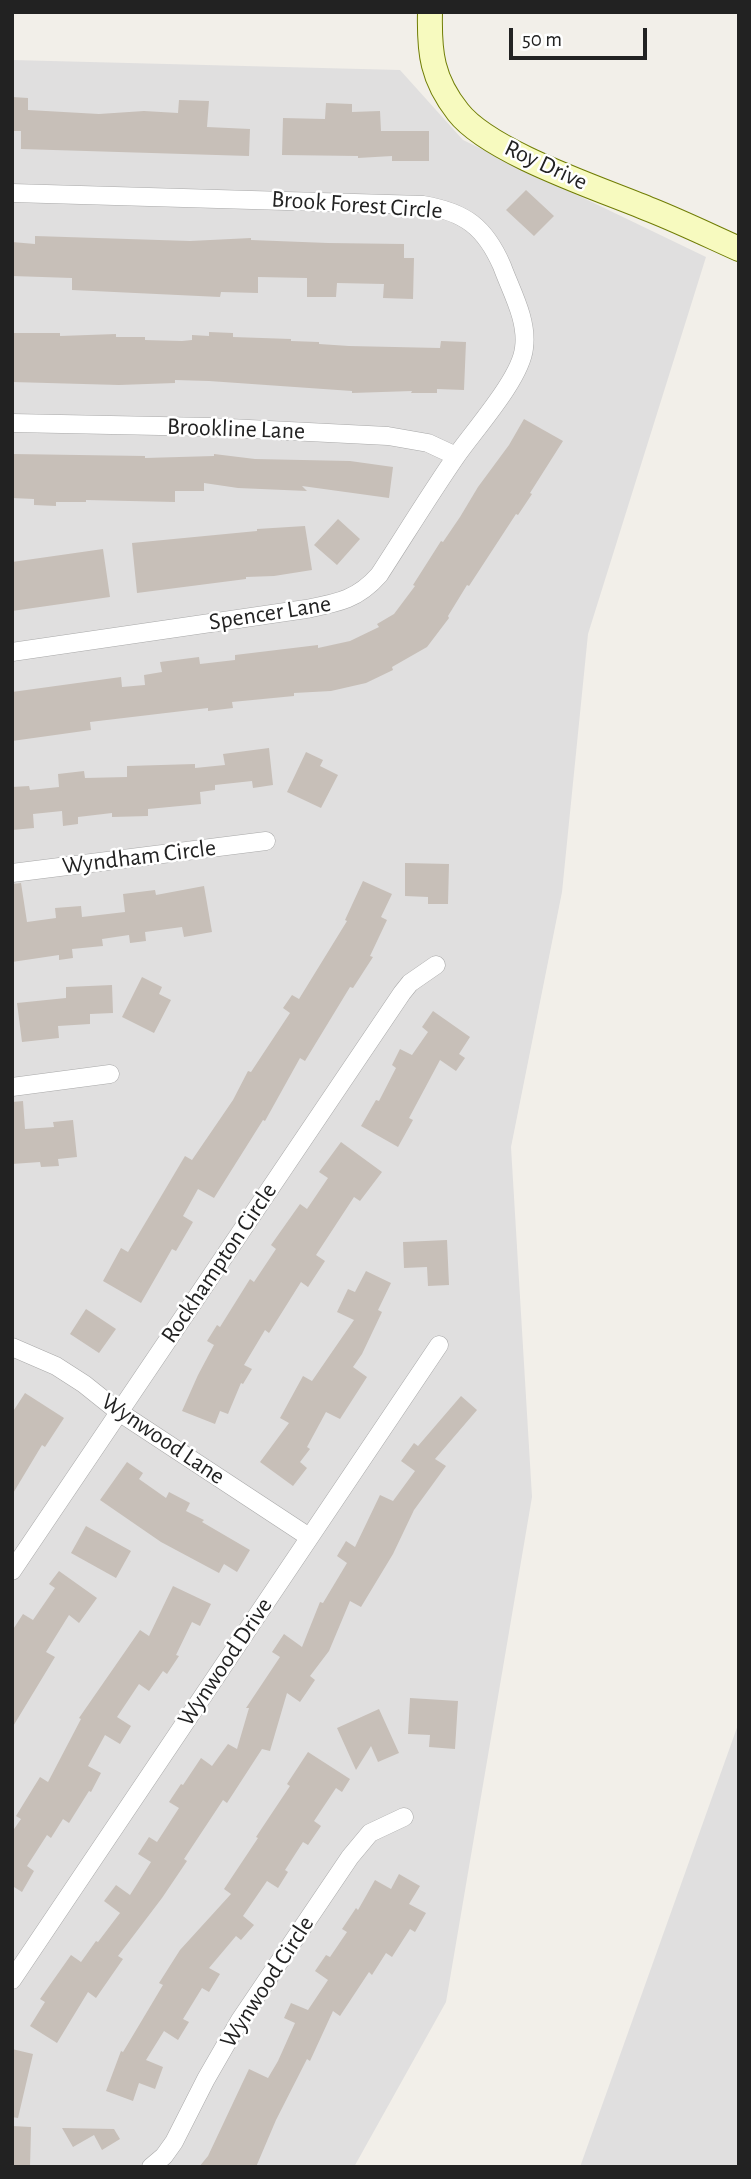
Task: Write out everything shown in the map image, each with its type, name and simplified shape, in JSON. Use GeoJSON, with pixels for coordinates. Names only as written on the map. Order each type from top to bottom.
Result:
{"type":"FeatureCollection","features":[{"type":"Feature","properties":{"kind":"street","name":"Roy Drive"},"geometry":{"type":"LineString","coordinates":[[430,12],[431,61],[438,81],[459,114],[480,133],[527,157],[739,249]]}},
{"type":"Feature","properties":{"kind":"street","name":"Brook Forest Circle"},"geometry":{"type":"LineString","coordinates":[[12,193],[423,205],[454,211],[484,233],[497,256],[516,303],[525,339],[518,369],[456,456]]}},
{"type":"Feature","properties":{"kind":"street","name":"Brookline Lane"},"geometry":{"type":"LineString","coordinates":[[12,423],[387,436],[428,443],[456,456]]}},
{"type":"Feature","properties":{"kind":"street","name":"Spencer Lane"},"geometry":{"type":"LineString","coordinates":[[12,652],[292,611],[340,602],[365,591],[379,575],[456,456]]}},
{"type":"Feature","properties":{"kind":"street","name":"Wyndham Circle"},"geometry":{"type":"LineString","coordinates":[[12,873],[265,841]]}},
{"type":"Feature","properties":{"kind":"street","name":"Rockhampton Circle"},"geometry":{"type":"LineString","coordinates":[[12,1571],[402,993],[410,983],[436,965]]}},
{"type":"Feature","properties":{"kind":"street"},"geometry":{"type":"LineString","coordinates":[[12,1087],[110,1074]]}},
{"type":"Feature","properties":{"kind":"street","name":"Wynwood Drive"},"geometry":{"type":"LineString","coordinates":[[12,1980],[439,1345]]}},
{"type":"Feature","properties":{"kind":"street","name":"Wynwood Lane"},"geometry":{"type":"LineString","coordinates":[[12,1347],[56,1366],[85,1384],[118,1412],[309,1537]]}},
{"type":"Feature","properties":{"kind":"street","name":"Wynwood Circle"},"geometry":{"type":"LineString","coordinates":[[151,2167],[164,2156],[174,2142],[240,2020],[350,1857],[370,1833],[404,1817]]}},
{"type":"Feature","properties":{"kind":"shaded area"},"geometry":{"type":"Polygon","coordinates":[[[12,60],[400,70],[463,140],[706,257],[588,634],[562,892],[511,1147],[532,1497],[446,2002],[354,2167],[12,2167],[12,60]]]}},
{"type":"Feature","properties":{"kind":"shaded area"},"geometry":{"type":"Polygon","coordinates":[[[739,1722],[739,2167],[580,2167],[739,1722]]]}},
{"type":"Feature","properties":{"kind":"building"},"geometry":{"type":"Polygon","coordinates":[[[12,97],[28,98],[28,110],[99,114],[144,111],[178,113],[179,100],[209,101],[207,127],[250,129],[249,156],[21,149],[21,131],[12,131],[12,97]]]}},
{"type":"Feature","properties":{"kind":"building"},"geometry":{"type":"Polygon","coordinates":[[[326,103],[352,104],[352,112],[380,111],[381,131],[429,131],[429,161],[392,161],[392,156],[358,158],[282,155],[283,118],[325,119],[326,103]]]}},
{"type":"Feature","properties":{"kind":"building"},"geometry":{"type":"Polygon","coordinates":[[[526,190],[554,216],[534,236],[506,210],[526,190]]]}},
{"type":"Feature","properties":{"kind":"building"},"geometry":{"type":"Polygon","coordinates":[[[35,236],[190,241],[251,238],[404,244],[404,258],[414,258],[413,299],[383,298],[384,284],[337,283],[336,297],[307,297],[307,278],[258,277],[258,293],[221,292],[220,297],[72,290],[72,278],[12,276],[12,242],[35,244],[35,236]]]}},
{"type":"Feature","properties":{"kind":"building"},"geometry":{"type":"Polygon","coordinates":[[[209,332],[233,333],[233,337],[291,339],[349,346],[440,348],[441,341],[466,342],[464,390],[437,389],[437,393],[352,393],[209,381],[175,380],[175,383],[119,385],[12,382],[12,333],[60,333],[60,336],[116,334],[116,337],[182,341],[192,340],[192,335],[209,336],[209,332]]]}},
{"type":"Feature","properties":{"kind":"building"},"geometry":{"type":"Polygon","coordinates":[[[524,419],[563,441],[518,515],[516,514],[469,586],[467,585],[449,618],[427,647],[392,667],[393,670],[366,683],[331,691],[232,702],[233,708],[208,711],[208,708],[90,722],[91,730],[12,741],[12,692],[121,677],[122,687],[145,685],[144,675],[162,672],[160,662],[199,657],[200,664],[235,660],[235,655],[318,645],[318,648],[350,641],[379,627],[377,624],[394,614],[415,586],[413,585],[441,541],[443,542],[509,445],[524,419]]]}},
{"type":"Feature","properties":{"kind":"building"},"geometry":{"type":"Polygon","coordinates":[[[12,454],[145,458],[214,454],[255,459],[350,461],[393,467],[389,498],[302,486],[307,491],[238,488],[204,483],[204,491],[175,491],[175,502],[86,500],[56,502],[56,506],[34,505],[34,499],[12,498],[12,454]]]}},
{"type":"Feature","properties":{"kind":"building"},"geometry":{"type":"Polygon","coordinates":[[[338,519],[360,539],[337,565],[314,545],[338,519]]]}},
{"type":"Feature","properties":{"kind":"building"},"geometry":{"type":"Polygon","coordinates":[[[305,526],[312,570],[137,593],[132,543],[305,526]]]}},
{"type":"Feature","properties":{"kind":"building"},"geometry":{"type":"Polygon","coordinates":[[[103,549],[110,597],[12,611],[12,562],[103,549]]]}},
{"type":"Feature","properties":{"kind":"building"},"geometry":{"type":"Polygon","coordinates":[[[269,748],[273,785],[253,788],[252,781],[215,785],[215,790],[200,792],[201,804],[148,809],[148,816],[112,817],[112,813],[78,817],[78,824],[63,826],[62,811],[33,814],[34,828],[12,830],[12,787],[29,786],[30,790],[59,787],[58,774],[84,771],[85,778],[127,777],[127,766],[195,764],[195,768],[225,765],[223,754],[269,748]]]}},
{"type":"Feature","properties":{"kind":"building"},"geometry":{"type":"Polygon","coordinates":[[[306,752],[323,760],[320,766],[338,775],[321,808],[287,792],[306,752]]]}},
{"type":"Feature","properties":{"kind":"building"},"geometry":{"type":"Polygon","coordinates":[[[405,863],[449,864],[448,904],[428,904],[428,897],[405,896],[405,863]]]}},
{"type":"Feature","properties":{"kind":"building"},"geometry":{"type":"Polygon","coordinates":[[[363,881],[392,894],[381,917],[387,920],[370,956],[373,957],[353,988],[350,987],[305,1061],[300,1058],[265,1121],[263,1120],[214,1198],[198,1189],[183,1216],[193,1222],[176,1251],[172,1249],[141,1303],[103,1281],[121,1248],[128,1252],[185,1156],[192,1160],[233,1100],[248,1071],[251,1072],[290,1013],[283,1008],[292,995],[299,999],[347,921],[345,920],[363,881]]]}},
{"type":"Feature","properties":{"kind":"building"},"geometry":{"type":"Polygon","coordinates":[[[21,883],[27,922],[56,918],[55,908],[81,906],[82,917],[125,912],[123,894],[155,890],[156,895],[204,886],[212,932],[184,937],[182,927],[145,932],[146,941],[130,943],[129,935],[102,939],[103,946],[72,949],[73,958],[59,960],[59,955],[12,962],[12,884],[21,883]]]}},
{"type":"Feature","properties":{"kind":"building"},"geometry":{"type":"Polygon","coordinates":[[[142,977],[162,987],[159,994],[171,1000],[154,1033],[122,1017],[142,977]]]}},
{"type":"Feature","properties":{"kind":"building"},"geometry":{"type":"Polygon","coordinates":[[[112,985],[113,1013],[90,1014],[90,1024],[58,1026],[59,1038],[22,1042],[17,1003],[66,998],[66,987],[112,985]]]}},
{"type":"Feature","properties":{"kind":"building"},"geometry":{"type":"Polygon","coordinates":[[[433,1011],[470,1037],[459,1054],[465,1058],[456,1071],[440,1060],[409,1118],[413,1120],[398,1147],[361,1126],[376,1100],[379,1101],[396,1068],[392,1065],[400,1049],[412,1055],[428,1032],[422,1027],[433,1011]]]}},
{"type":"Feature","properties":{"kind":"building"},"geometry":{"type":"Polygon","coordinates":[[[23,1101],[25,1129],[54,1127],[53,1122],[73,1120],[77,1157],[58,1159],[59,1166],[41,1167],[40,1162],[12,1164],[12,1102],[23,1101]]]}},
{"type":"Feature","properties":{"kind":"building"},"geometry":{"type":"Polygon","coordinates":[[[341,1142],[382,1172],[360,1201],[354,1197],[316,1255],[325,1261],[308,1287],[301,1282],[269,1333],[265,1330],[244,1365],[252,1369],[243,1384],[241,1383],[228,1414],[220,1411],[215,1424],[182,1411],[214,1345],[207,1341],[217,1325],[220,1327],[250,1279],[254,1282],[276,1249],[271,1245],[300,1204],[307,1209],[328,1178],[319,1172],[341,1142]]]}},
{"type":"Feature","properties":{"kind":"building"},"geometry":{"type":"Polygon","coordinates":[[[447,1240],[449,1285],[428,1286],[427,1267],[404,1268],[403,1242],[447,1240]]]}},
{"type":"Feature","properties":{"kind":"building"},"geometry":{"type":"Polygon","coordinates":[[[366,1271],[391,1283],[378,1310],[382,1312],[353,1367],[367,1377],[340,1419],[326,1412],[307,1447],[310,1449],[300,1462],[307,1468],[293,1486],[260,1462],[289,1423],[280,1418],[303,1376],[312,1381],[354,1320],[337,1312],[348,1289],[355,1292],[366,1271]]]}},
{"type":"Feature","properties":{"kind":"building"},"geometry":{"type":"Polygon","coordinates":[[[86,1309],[116,1329],[99,1353],[70,1334],[86,1309]]]}},
{"type":"Feature","properties":{"kind":"building"},"geometry":{"type":"Polygon","coordinates":[[[25,1393],[64,1418],[45,1447],[42,1445],[12,1495],[12,1413],[25,1393]]]}},
{"type":"Feature","properties":{"kind":"building"},"geometry":{"type":"Polygon","coordinates":[[[461,1396],[477,1410],[435,1459],[446,1466],[414,1510],[393,1554],[361,1607],[350,1601],[329,1651],[310,1676],[315,1680],[300,1702],[287,1693],[270,1751],[262,1749],[227,1803],[223,1800],[184,1859],[187,1861],[118,1956],[123,1959],[96,1998],[88,1992],[57,2043],[30,2026],[45,2002],[40,1999],[71,1955],[81,1962],[120,1913],[104,1901],[116,1885],[130,1895],[151,1862],[138,1854],[149,1837],[157,1842],[179,1808],[169,1802],[181,1784],[183,1785],[201,1758],[212,1766],[228,1744],[237,1749],[249,1708],[246,1708],[280,1657],[272,1652],[284,1634],[302,1647],[320,1602],[323,1603],[347,1563],[337,1556],[346,1541],[355,1547],[380,1495],[393,1501],[415,1471],[401,1461],[414,1443],[418,1446],[461,1396]]]}},
{"type":"Feature","properties":{"kind":"building"},"geometry":{"type":"Polygon","coordinates":[[[127,1462],[143,1473],[139,1479],[166,1498],[169,1492],[190,1503],[186,1511],[250,1550],[237,1572],[224,1564],[219,1573],[161,1542],[100,1500],[127,1462]]]}},
{"type":"Feature","properties":{"kind":"building"},"geometry":{"type":"Polygon","coordinates":[[[86,1526],[131,1551],[116,1578],[71,1553],[86,1526]]]}},
{"type":"Feature","properties":{"kind":"building"},"geometry":{"type":"Polygon","coordinates":[[[59,1571],[97,1598],[79,1623],[69,1615],[46,1652],[55,1657],[12,1728],[12,1631],[23,1614],[33,1620],[55,1588],[49,1584],[59,1571]]]}},
{"type":"Feature","properties":{"kind":"building"},"geometry":{"type":"Polygon","coordinates":[[[173,1586],[211,1604],[200,1626],[192,1622],[176,1655],[179,1656],[167,1674],[163,1671],[149,1691],[139,1684],[117,1717],[131,1726],[120,1744],[105,1735],[88,1766],[101,1773],[91,1792],[89,1791],[69,1823],[63,1819],[51,1838],[47,1835],[27,1866],[34,1871],[22,1892],[14,1887],[12,1890],[12,1832],[21,1819],[16,1816],[40,1777],[48,1782],[81,1719],[79,1718],[140,1630],[149,1636],[173,1586]]]}},
{"type":"Feature","properties":{"kind":"building"},"geometry":{"type":"Polygon","coordinates":[[[410,1698],[458,1701],[455,1749],[429,1747],[430,1735],[408,1734],[410,1698]]]}},
{"type":"Feature","properties":{"kind":"building"},"geometry":{"type":"Polygon","coordinates":[[[379,1709],[399,1753],[378,1762],[371,1746],[356,1770],[337,1728],[379,1709]]]}},
{"type":"Feature","properties":{"kind":"building"},"geometry":{"type":"Polygon","coordinates":[[[308,1752],[350,1779],[342,1792],[336,1788],[314,1821],[321,1826],[308,1845],[303,1842],[285,1870],[288,1872],[278,1888],[267,1881],[243,1916],[254,1925],[241,1940],[236,1936],[209,1968],[220,1974],[209,1992],[202,1988],[183,2019],[189,2022],[178,2040],[164,2031],[146,2060],[163,2067],[155,2089],[139,2083],[133,2101],[106,2091],[121,2051],[123,2052],[163,1985],[159,1983],[180,1950],[231,1894],[224,1889],[290,1786],[287,1784],[308,1752]]]}},
{"type":"Feature","properties":{"kind":"building"},"geometry":{"type":"Polygon","coordinates":[[[399,1874],[420,1886],[409,1904],[426,1913],[415,1932],[410,1929],[392,1957],[386,1953],[372,1975],[369,1972],[340,2016],[333,2011],[310,2061],[307,2059],[276,2120],[256,2167],[199,2167],[208,2156],[249,2069],[268,2078],[278,2061],[295,2023],[284,2018],[291,2003],[308,2010],[328,1980],[315,1971],[326,1955],[330,1957],[347,1932],[342,1929],[356,1908],[358,1910],[375,1880],[391,1889],[399,1874]]]}},
{"type":"Feature","properties":{"kind":"building"},"geometry":{"type":"Polygon","coordinates":[[[12,2049],[33,2054],[18,2118],[12,2117],[12,2049]]]}},
{"type":"Feature","properties":{"kind":"building"},"geometry":{"type":"Polygon","coordinates":[[[12,2126],[31,2127],[30,2167],[12,2166],[12,2126]]]}},
{"type":"Feature","properties":{"kind":"building"},"geometry":{"type":"Polygon","coordinates":[[[62,2128],[114,2129],[120,2139],[102,2150],[94,2135],[73,2147],[62,2128]]]}}]}
